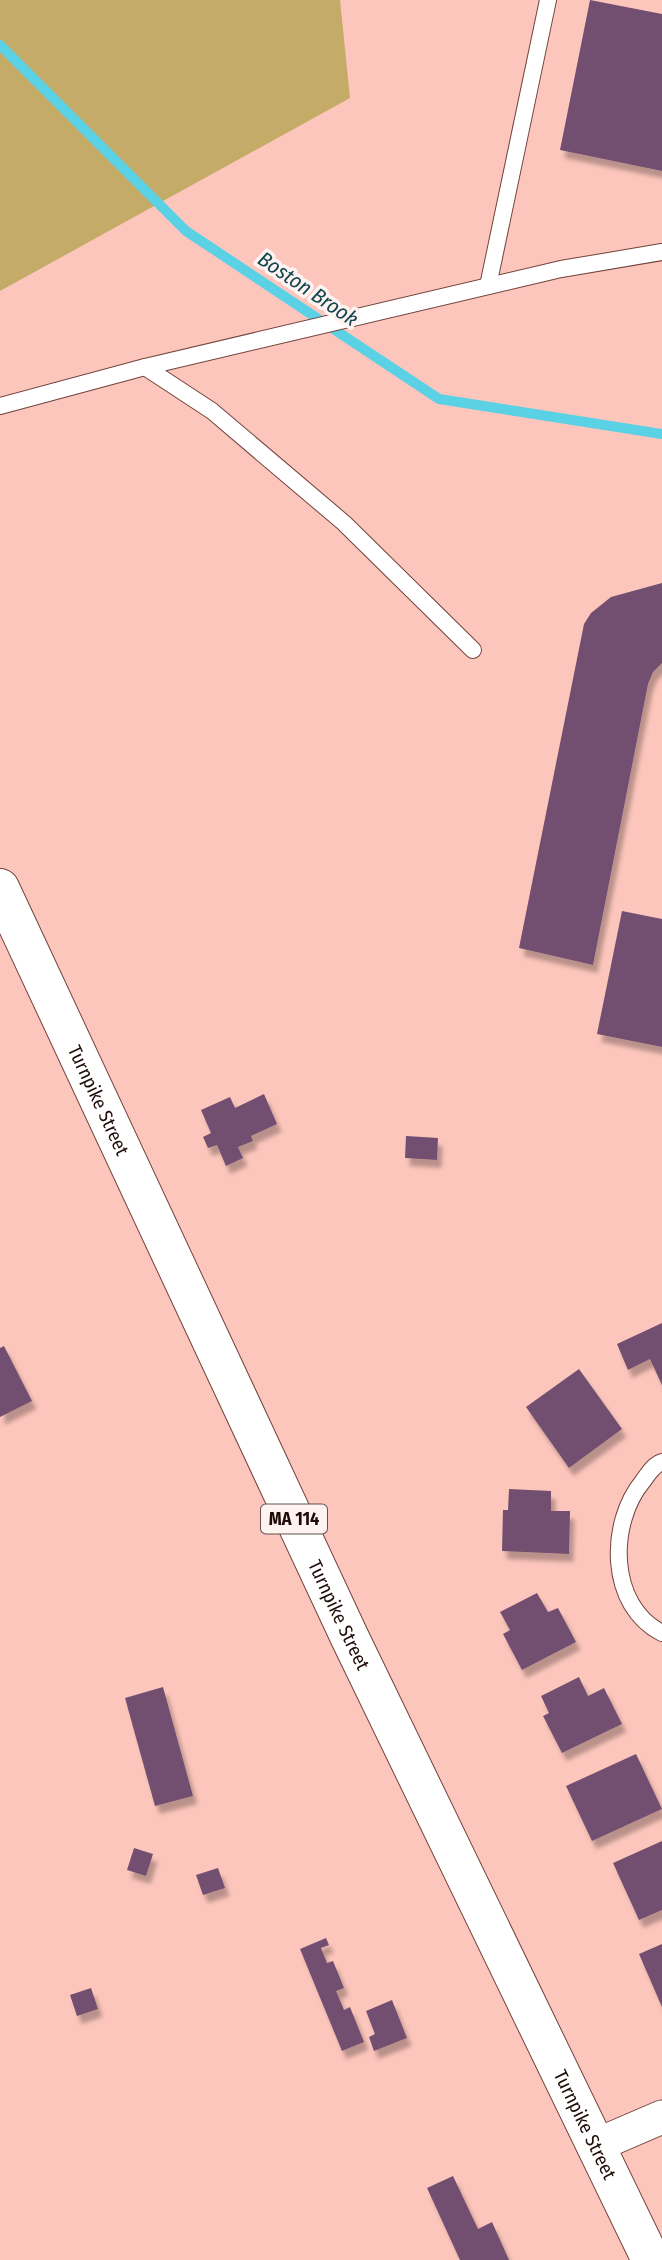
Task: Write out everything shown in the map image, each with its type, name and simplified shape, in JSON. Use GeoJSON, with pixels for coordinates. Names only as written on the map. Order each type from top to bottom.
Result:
{"type":"FeatureCollection","features":[{"type":"Feature","properties":{"kind":"highway","name":"Turnpike Street"},"geometry":{"type":"LineString","coordinates":[[0,888],[349,1636],[597,2145],[650,2260]]}},
{"type":"Feature","properties":{"kind":"street"},"geometry":{"type":"LineString","coordinates":[[597,2145],[662,2117]]}},
{"type":"Feature","properties":{"kind":"lane"},"geometry":{"type":"LineString","coordinates":[[488,286],[548,0]]}},
{"type":"Feature","properties":{"kind":"lane"},"geometry":{"type":"LineString","coordinates":[[0,406],[145,368],[561,269],[662,252]]}},
{"type":"Feature","properties":{"kind":"lane"},"geometry":{"type":"LineString","coordinates":[[145,368],[212,411],[344,523],[473,650]]}},
{"type":"Feature","properties":{"kind":"lane"},"geometry":{"type":"LineString","coordinates":[[662,1462],[656,1464],[636,1489],[622,1523],[617,1557],[626,1594],[649,1626],[662,1633]]}},
{"type":"Feature","properties":{"kind":"shaded area"},"geometry":{"type":"Polygon","coordinates":[[[0,0],[340,0],[350,98],[0,291],[0,0]]]}},
{"type":"Feature","properties":{"kind":"building"},"geometry":{"type":"Polygon","coordinates":[[[590,0],[662,14],[662,171],[560,150],[590,0]]]}},
{"type":"Feature","properties":{"kind":"building"},"geometry":{"type":"Polygon","coordinates":[[[662,583],[662,663],[653,672],[648,684],[593,965],[519,948],[584,624],[591,613],[611,597],[662,583]]]}},
{"type":"Feature","properties":{"kind":"building"},"geometry":{"type":"Polygon","coordinates":[[[622,911],[662,919],[662,1047],[597,1034],[622,911]]]}},
{"type":"Feature","properties":{"kind":"building"},"geometry":{"type":"Polygon","coordinates":[[[264,1094],[277,1124],[251,1136],[253,1141],[238,1147],[243,1158],[226,1166],[217,1145],[208,1148],[203,1137],[211,1133],[201,1110],[230,1097],[235,1108],[264,1094]]]}},
{"type":"Feature","properties":{"kind":"building"},"geometry":{"type":"Polygon","coordinates":[[[406,1136],[438,1138],[437,1160],[405,1158],[406,1136]]]}},
{"type":"Feature","properties":{"kind":"building"},"geometry":{"type":"Polygon","coordinates":[[[662,1323],[662,1385],[650,1359],[628,1370],[617,1344],[662,1323]]]}},
{"type":"Feature","properties":{"kind":"building"},"geometry":{"type":"Polygon","coordinates":[[[4,1346],[32,1401],[0,1417],[0,1348],[4,1346]]]}},
{"type":"Feature","properties":{"kind":"building"},"geometry":{"type":"Polygon","coordinates":[[[579,1369],[622,1429],[569,1468],[526,1407],[579,1369]]]}},
{"type":"Feature","properties":{"kind":"building"},"geometry":{"type":"Polygon","coordinates":[[[509,1489],[551,1491],[551,1511],[570,1511],[569,1554],[502,1551],[503,1510],[508,1510],[509,1489]]]}},
{"type":"Feature","properties":{"kind":"building"},"geometry":{"type":"Polygon","coordinates":[[[537,1593],[548,1612],[558,1608],[576,1642],[522,1670],[503,1634],[510,1630],[500,1612],[537,1593]]]}},
{"type":"Feature","properties":{"kind":"building"},"geometry":{"type":"Polygon","coordinates":[[[579,1677],[588,1696],[604,1688],[622,1724],[562,1753],[543,1716],[549,1713],[541,1696],[579,1677]]]}},
{"type":"Feature","properties":{"kind":"building"},"geometry":{"type":"Polygon","coordinates":[[[163,1687],[193,1796],[155,1806],[125,1698],[163,1687]]]}},
{"type":"Feature","properties":{"kind":"building"},"geometry":{"type":"Polygon","coordinates":[[[636,1754],[662,1809],[592,1841],[566,1786],[636,1754]]]}},
{"type":"Feature","properties":{"kind":"building"},"geometry":{"type":"Polygon","coordinates":[[[662,1841],[662,1910],[639,1920],[613,1863],[662,1841]]]}},
{"type":"Feature","properties":{"kind":"building"},"geometry":{"type":"Polygon","coordinates":[[[134,1848],[153,1854],[146,1876],[127,1870],[134,1848]]]}},
{"type":"Feature","properties":{"kind":"building"},"geometry":{"type":"Polygon","coordinates":[[[218,1868],[225,1888],[203,1895],[196,1875],[218,1868]]]}},
{"type":"Feature","properties":{"kind":"building"},"geometry":{"type":"Polygon","coordinates":[[[326,1938],[329,1945],[321,1948],[327,1963],[333,1961],[344,1988],[336,1991],[344,2010],[350,2007],[364,2042],[342,2051],[300,1949],[326,1938]]]}},
{"type":"Feature","properties":{"kind":"building"},"geometry":{"type":"Polygon","coordinates":[[[662,1944],[662,2007],[639,1954],[662,1944]]]}},
{"type":"Feature","properties":{"kind":"building"},"geometry":{"type":"Polygon","coordinates":[[[91,1988],[98,2009],[77,2016],[70,1995],[91,1988]]]}},
{"type":"Feature","properties":{"kind":"building"},"geometry":{"type":"Polygon","coordinates":[[[392,2000],[407,2038],[374,2051],[369,2037],[375,2034],[366,2011],[392,2000]]]}},
{"type":"Feature","properties":{"kind":"building"},"geometry":{"type":"Polygon","coordinates":[[[453,2176],[478,2229],[492,2222],[509,2260],[460,2260],[427,2188],[453,2176]]]}},
{"type":"Feature","properties":{"kind":"waterway","name":"Boston Brook"},"geometry":{"type":"LineString","coordinates":[[0,45],[186,231],[439,399],[662,434]]}}]}
